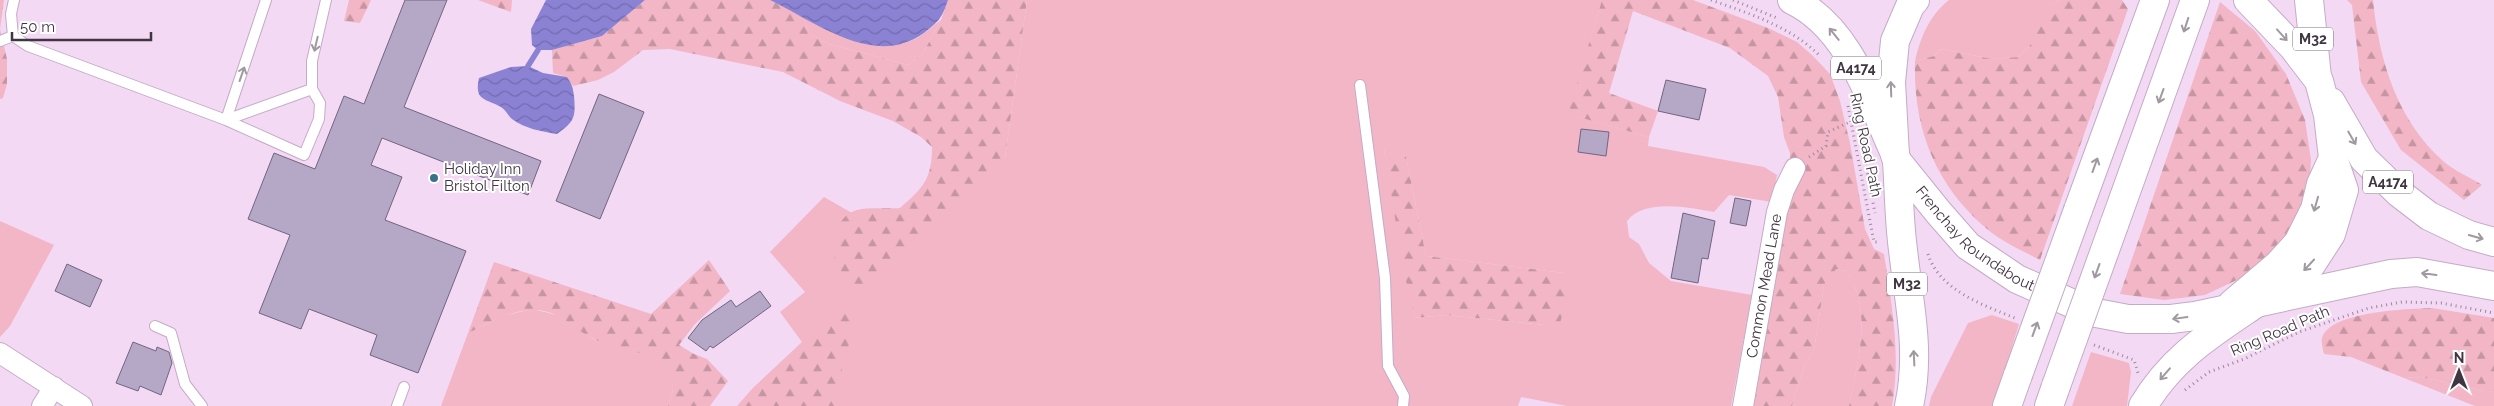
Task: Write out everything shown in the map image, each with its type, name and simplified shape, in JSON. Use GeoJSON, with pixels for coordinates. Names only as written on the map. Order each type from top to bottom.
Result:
{"type":"FeatureCollection","features":[{"type":"Feature","properties":{"kind":"main road"},"geometry":{"type":"LineString","coordinates":[[1896,158],[1891,82],[1895,41],[1910,6],[1915,0]]}},
{"type":"Feature","properties":{"kind":"main road"},"geometry":{"type":"LineString","coordinates":[[2008,406],[2155,0]]}},
{"type":"Feature","properties":{"kind":"main road"},"geometry":{"type":"LineString","coordinates":[[2052,396],[2195,0]]}},
{"type":"Feature","properties":{"kind":"main road"},"geometry":{"type":"LineString","coordinates":[[2142,406],[2154,386],[2176,361],[2192,347],[2259,301],[2288,284],[2311,265],[2332,234],[2344,190],[2333,158],[2328,116],[2318,79],[2288,40],[2248,0]]}},
{"type":"Feature","properties":{"kind":"main road","name":"M32"},"geometry":{"type":"LineString","coordinates":[[2309,0],[2318,79]]}},
{"type":"Feature","properties":{"kind":"main road","name":"A4174"},"geometry":{"type":"LineString","coordinates":[[1787,10],[1807,7],[1836,34],[1859,73],[1896,158]]}},
{"type":"Feature","properties":{"kind":"main road","name":"A4174"},"geometry":{"type":"LineString","coordinates":[[2318,79],[2364,159],[2400,193],[2429,216],[2469,235],[2494,242]]}},
{"type":"Feature","properties":{"kind":"main road","name":"M32"},"geometry":{"type":"LineString","coordinates":[[1896,158],[1887,238],[1913,322],[1915,378],[1909,406]]}},
{"type":"Feature","properties":{"kind":"main road","name":"Frenchay Roundabout"},"geometry":{"type":"LineString","coordinates":[[1896,158],[1968,246],[2017,279],[2091,312],[2128,319],[2171,319],[2391,274],[2417,272],[2494,286]]}},
{"type":"Feature","properties":{"kind":"main road","name":"Frenchay Roundabout"},"geometry":{"type":"LineString","coordinates":[[2228,308],[2278,265],[2298,243],[2316,209],[2321,184],[2333,158]]}},
{"type":"Feature","properties":{"kind":"street","name":"Common Mead Lane"},"geometry":{"type":"LineString","coordinates":[[1743,406],[1777,212],[1784,190],[1795,168]]}},
{"type":"Feature","properties":{"kind":"street"},"geometry":{"type":"LineString","coordinates":[[0,353],[82,406]]}},
{"type":"Feature","properties":{"kind":"street"},"geometry":{"type":"LineString","coordinates":[[42,406],[54,387]]}},
{"type":"Feature","properties":{"kind":"lane"},"geometry":{"type":"LineString","coordinates":[[13,36],[11,14],[14,0]]}},
{"type":"Feature","properties":{"kind":"lane"},"geometry":{"type":"LineString","coordinates":[[226,120],[266,0]]}},
{"type":"Feature","properties":{"kind":"lane"},"geometry":{"type":"LineString","coordinates":[[13,36],[28,46],[226,120],[304,155],[319,119],[320,103],[312,89],[312,60],[326,0]]}},
{"type":"Feature","properties":{"kind":"lane"},"geometry":{"type":"LineString","coordinates":[[0,41],[13,36]]}},
{"type":"Feature","properties":{"kind":"lane"},"geometry":{"type":"LineString","coordinates":[[1360,85],[1385,278],[1388,366],[1404,396],[1403,406]]}},
{"type":"Feature","properties":{"kind":"lane"},"geometry":{"type":"LineString","coordinates":[[226,120],[312,89]]}},
{"type":"Feature","properties":{"kind":"lane"},"geometry":{"type":"LineString","coordinates":[[156,326],[171,333],[185,384],[202,406]]}},
{"type":"Feature","properties":{"kind":"lane"},"geometry":{"type":"LineString","coordinates":[[397,406],[404,387]]}},
{"type":"Feature","properties":{"kind":"path"},"geometry":{"type":"LineString","coordinates":[[1712,0],[1782,28],[1810,46],[1826,62]]}},
{"type":"Feature","properties":{"kind":"path"},"geometry":{"type":"LineString","coordinates":[[1733,0],[1787,10]]}},
{"type":"Feature","properties":{"kind":"path","name":"Ring Road Path"},"geometry":{"type":"LineString","coordinates":[[1846,101],[1852,121],[1874,242],[1887,238]]}},
{"type":"Feature","properties":{"kind":"path"},"geometry":{"type":"LineString","coordinates":[[1795,168],[1826,146],[1828,132],[1857,119]]}},
{"type":"Feature","properties":{"kind":"path","name":"Ring Road Path"},"geometry":{"type":"LineString","coordinates":[[1859,128],[1877,223]]}},
{"type":"Feature","properties":{"kind":"path"},"geometry":{"type":"LineString","coordinates":[[1927,250],[1931,266],[1954,288],[1971,299],[2023,321]]}},
{"type":"Feature","properties":{"kind":"path","name":"Ring Road Path"},"geometry":{"type":"LineString","coordinates":[[2177,393],[2192,386],[2209,372],[2244,359],[2299,332],[2369,308],[2402,302],[2441,303],[2494,313]]}},
{"type":"Feature","properties":{"kind":"path"},"geometry":{"type":"LineString","coordinates":[[2088,343],[2134,360],[2138,375]]}},
{"type":"Feature","properties":{"kind":"green space"},"geometry":{"type":"Polygon","coordinates":[[[0,0],[4,0],[0,29],[0,0]]]}},
{"type":"Feature","properties":{"kind":"green space"},"geometry":{"type":"Polygon","coordinates":[[[349,0],[371,0],[360,23],[344,21],[349,0]]]}},
{"type":"Feature","properties":{"kind":"green space"},"geometry":{"type":"Polygon","coordinates":[[[478,0],[512,0],[511,12],[478,0]]]}},
{"type":"Feature","properties":{"kind":"green space"},"geometry":{"type":"Polygon","coordinates":[[[645,0],[770,0],[802,16],[810,34],[829,44],[908,65],[922,55],[941,20],[948,0],[1027,0],[1005,158],[859,290],[842,272],[835,259],[835,237],[840,223],[850,213],[857,210],[900,208],[915,195],[925,182],[932,158],[932,147],[921,137],[893,121],[840,101],[783,72],[670,49],[643,50],[614,72],[598,80],[573,86],[567,77],[553,73],[552,50],[602,36],[645,0]]]}},
{"type":"Feature","properties":{"kind":"green space"},"geometry":{"type":"Polygon","coordinates":[[[1027,0],[1602,0],[1569,114],[1649,137],[1648,146],[1764,167],[1777,175],[1772,202],[1729,195],[1714,212],[1681,207],[1656,207],[1645,209],[1627,221],[1629,237],[1639,244],[1649,263],[1671,281],[1752,295],[1731,406],[1567,406],[1521,397],[1518,406],[805,406],[752,389],[802,342],[780,312],[805,292],[770,252],[824,197],[852,213],[841,223],[836,233],[835,259],[1005,158],[1027,0]],[[1384,150],[1415,318],[1446,315],[1545,325],[1564,273],[1426,256],[1406,156],[1384,150]]]}},
{"type":"Feature","properties":{"kind":"green space"},"geometry":{"type":"Polygon","coordinates":[[[1602,0],[1693,0],[1768,28],[1797,42],[1830,74],[1840,101],[1850,143],[1865,229],[1874,249],[1884,254],[1896,349],[1895,387],[1892,406],[1849,406],[1859,355],[1861,319],[1859,302],[1854,286],[1846,271],[1836,269],[1824,285],[1814,350],[1805,364],[1792,406],[1749,406],[1784,219],[1791,196],[1790,153],[1784,137],[1778,97],[1768,76],[1730,48],[1633,11],[1609,93],[1658,111],[1649,137],[1568,114],[1602,0]]]}},
{"type":"Feature","properties":{"kind":"green space"},"geometry":{"type":"Polygon","coordinates":[[[1949,0],[2061,0],[2050,6],[2031,44],[2018,57],[1992,59],[1941,49],[1934,56],[1915,61],[1927,27],[1936,13],[1949,0]]]}},
{"type":"Feature","properties":{"kind":"green space"},"geometry":{"type":"Polygon","coordinates":[[[2061,0],[2122,0],[2128,9],[2040,260],[2006,242],[1987,229],[1969,212],[1941,174],[1923,132],[1915,86],[1915,61],[1934,56],[1941,49],[1992,59],[2018,57],[2031,44],[2031,27],[2050,6],[2061,0]]]}},
{"type":"Feature","properties":{"kind":"green space"},"geometry":{"type":"Polygon","coordinates":[[[2347,0],[2373,0],[2380,45],[2393,88],[2402,108],[2427,145],[2443,161],[2482,185],[2464,200],[2401,150],[2361,82],[2352,5],[2347,0]]]}},
{"type":"Feature","properties":{"kind":"green space"},"geometry":{"type":"Polygon","coordinates":[[[2220,2],[2255,31],[2286,74],[2305,120],[2311,160],[2309,197],[2283,246],[2256,271],[2205,295],[2164,300],[2120,294],[2220,2]]]}},
{"type":"Feature","properties":{"kind":"green space"},"geometry":{"type":"Polygon","coordinates":[[[802,16],[828,30],[855,41],[869,45],[884,46],[898,45],[913,40],[941,20],[922,55],[908,65],[829,44],[810,34],[802,16]]]}},
{"type":"Feature","properties":{"kind":"green space"},"geometry":{"type":"Polygon","coordinates":[[[0,29],[7,59],[7,84],[3,98],[0,99],[0,29]]]}},
{"type":"Feature","properties":{"kind":"green space"},"geometry":{"type":"Polygon","coordinates":[[[1384,149],[1406,156],[1426,256],[1564,273],[1566,301],[1560,323],[1545,325],[1446,315],[1415,318],[1403,268],[1384,149]]]}},
{"type":"Feature","properties":{"kind":"green space"},"geometry":{"type":"Polygon","coordinates":[[[0,221],[54,245],[10,326],[0,337],[0,221]]]}},
{"type":"Feature","properties":{"kind":"green space"},"geometry":{"type":"Polygon","coordinates":[[[709,260],[730,291],[695,324],[679,345],[707,359],[728,381],[710,406],[668,406],[673,390],[670,363],[594,339],[558,316],[547,312],[523,311],[500,318],[468,333],[494,262],[651,314],[709,260]]]}},
{"type":"Feature","properties":{"kind":"green space"},"geometry":{"type":"Polygon","coordinates":[[[1835,269],[1846,271],[1854,286],[1859,302],[1861,319],[1859,355],[1849,406],[1792,406],[1805,364],[1814,350],[1824,285],[1835,269]]]}},
{"type":"Feature","properties":{"kind":"green space"},"geometry":{"type":"Polygon","coordinates":[[[841,307],[851,318],[853,330],[842,369],[838,406],[737,406],[752,389],[841,307]]]}},
{"type":"Feature","properties":{"kind":"green space"},"geometry":{"type":"Polygon","coordinates":[[[2432,308],[2494,318],[2494,391],[2484,391],[2421,377],[2404,378],[2351,357],[2324,354],[2322,338],[2328,329],[2339,322],[2371,313],[2432,308]]]}},
{"type":"Feature","properties":{"kind":"green space"},"geometry":{"type":"Polygon","coordinates":[[[532,309],[557,315],[593,339],[649,354],[671,363],[673,390],[668,406],[441,406],[468,333],[503,316],[532,309]]]}},
{"type":"Feature","properties":{"kind":"green space"},"geometry":{"type":"Polygon","coordinates":[[[1992,315],[2019,324],[1994,406],[1929,406],[1931,397],[1968,323],[1992,315]]]}},
{"type":"Feature","properties":{"kind":"green space"},"geometry":{"type":"Polygon","coordinates":[[[2091,352],[2129,363],[2131,372],[2127,406],[2072,406],[2091,352]]]}},
{"type":"Feature","properties":{"kind":"green space"},"geometry":{"type":"Polygon","coordinates":[[[2421,377],[2484,391],[2494,391],[2494,406],[2475,406],[2404,378],[2421,377]]]}},
{"type":"Feature","properties":{"kind":"water"},"geometry":{"type":"Polygon","coordinates":[[[546,0],[645,0],[602,36],[552,50],[538,50],[532,45],[531,29],[546,0]]]}},
{"type":"Feature","properties":{"kind":"water"},"geometry":{"type":"Polygon","coordinates":[[[770,0],[948,0],[939,19],[924,33],[905,43],[885,46],[865,44],[826,30],[770,0]]]}},
{"type":"Feature","properties":{"kind":"water"},"geometry":{"type":"Polygon","coordinates":[[[528,66],[543,73],[567,77],[573,88],[575,110],[573,119],[557,134],[539,131],[523,125],[512,119],[501,107],[482,98],[478,91],[479,78],[511,67],[528,66]]]}},
{"type":"Feature","properties":{"kind":"building"},"geometry":{"type":"Polygon","coordinates":[[[405,0],[447,0],[404,107],[541,161],[528,195],[382,138],[371,165],[402,177],[385,220],[466,251],[418,373],[370,355],[377,335],[309,309],[301,329],[259,313],[290,235],[248,219],[274,153],[315,169],[344,96],[364,104],[405,0]]]}},
{"type":"Feature","properties":{"kind":"building"},"geometry":{"type":"Polygon","coordinates":[[[1666,80],[1706,89],[1699,120],[1658,111],[1666,80]]]}},
{"type":"Feature","properties":{"kind":"building"},"geometry":{"type":"Polygon","coordinates":[[[599,94],[644,112],[600,219],[556,201],[599,94]]]}},
{"type":"Feature","properties":{"kind":"building"},"geometry":{"type":"Polygon","coordinates":[[[1581,129],[1609,132],[1606,156],[1578,152],[1581,129]]]}},
{"type":"Feature","properties":{"kind":"building"},"geometry":{"type":"Polygon","coordinates":[[[1735,198],[1751,201],[1746,226],[1730,223],[1735,198]]]}},
{"type":"Feature","properties":{"kind":"building"},"geometry":{"type":"Polygon","coordinates":[[[1683,213],[1715,221],[1708,259],[1702,258],[1698,283],[1671,278],[1683,213]]]}},
{"type":"Feature","properties":{"kind":"building"},"geometry":{"type":"Polygon","coordinates":[[[67,264],[102,280],[90,307],[55,291],[67,264]]]}},
{"type":"Feature","properties":{"kind":"building"},"geometry":{"type":"Polygon","coordinates":[[[760,291],[771,306],[713,348],[710,346],[706,351],[688,338],[702,320],[731,300],[736,307],[760,291]]]}},
{"type":"Feature","properties":{"kind":"building"},"geometry":{"type":"Polygon","coordinates":[[[133,342],[156,351],[157,347],[169,352],[172,363],[161,395],[140,386],[138,391],[116,383],[133,342]]]}},
{"type":"Feature","properties":{"kind":"waterway"},"geometry":{"type":"LineString","coordinates":[[528,66],[538,50]]}},
{"type":"Feature","properties":{"kind":"place","name":"Holiday Inn Bristol Filton"},"geometry":{"type":"Point","coordinates":[434,178]}}]}
